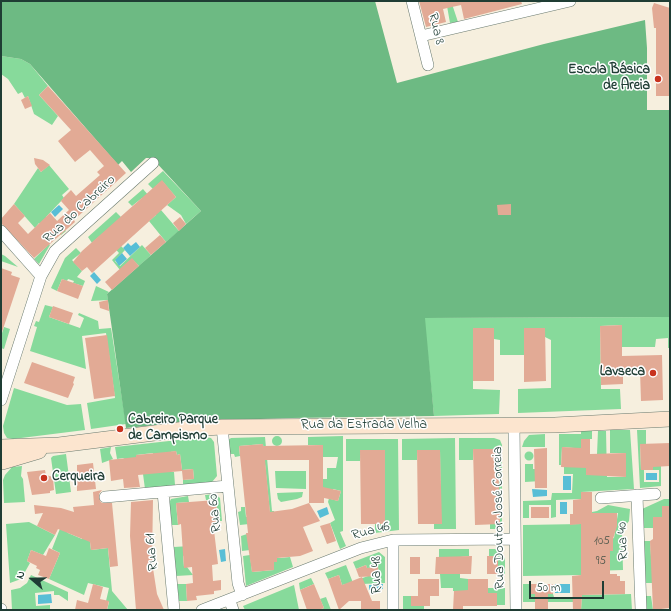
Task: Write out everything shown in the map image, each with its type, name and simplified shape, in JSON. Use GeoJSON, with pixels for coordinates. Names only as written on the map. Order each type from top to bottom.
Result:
{"type":"FeatureCollection","features":[{"type":"Feature","properties":{"kind":"street","name":"Rua 8"},"geometry":{"type":"LineString","coordinates":[[412,1],[428,65]]}},
{"type":"Feature","properties":{"kind":"street"},"geometry":{"type":"LineString","coordinates":[[421,36],[570,1]]}},
{"type":"Feature","properties":{"kind":"street","name":"Rua do Cabreiro"},"geometry":{"type":"LineString","coordinates":[[1,400],[41,276],[55,251],[153,163]]}},
{"type":"Feature","properties":{"kind":"street"},"geometry":{"type":"LineString","coordinates":[[1,231],[41,276]]}},
{"type":"Feature","properties":{"kind":"street","name":"Rua da Estrada Velha"},"geometry":{"type":"LineString","coordinates":[[1,448],[60,445],[186,429],[222,427],[514,425],[670,420]]}},
{"type":"Feature","properties":{"kind":"street","name":"Rua Doutor José Correia"},"geometry":{"type":"LineString","coordinates":[[514,425],[516,610]]}},
{"type":"Feature","properties":{"kind":"street","name":"Rua 60"},"geometry":{"type":"LineString","coordinates":[[222,427],[238,583],[242,595]]}},
{"type":"Feature","properties":{"kind":"street","name":"Rua da Estrada Velha"},"geometry":{"type":"LineString","coordinates":[[1,462],[60,445]]}},
{"type":"Feature","properties":{"kind":"street"},"geometry":{"type":"LineString","coordinates":[[1,448],[3,454],[1,462]]}},
{"type":"Feature","properties":{"kind":"street"},"geometry":{"type":"LineString","coordinates":[[105,497],[228,486]]}},
{"type":"Feature","properties":{"kind":"street","name":"Rua 61"},"geometry":{"type":"LineString","coordinates":[[163,492],[174,610]]}},
{"type":"Feature","properties":{"kind":"street"},"geometry":{"type":"LineString","coordinates":[[601,498],[655,494]]}},
{"type":"Feature","properties":{"kind":"street","name":"Rua 40"},"geometry":{"type":"LineString","coordinates":[[637,495],[641,610]]}},
{"type":"Feature","properties":{"kind":"street","name":"Rua 46"},"geometry":{"type":"LineString","coordinates":[[242,595],[361,548],[393,540],[515,539]]}},
{"type":"Feature","properties":{"kind":"street","name":"Rua 48"},"geometry":{"type":"LineString","coordinates":[[393,540],[393,610]]}},
{"type":"Feature","properties":{"kind":"street"},"geometry":{"type":"LineString","coordinates":[[202,610],[231,605],[242,595]]}},
{"type":"Feature","properties":{"kind":"green space"},"geometry":{"type":"Polygon","coordinates":[[[1,1],[375,1],[397,83],[544,44],[645,20],[647,48],[647,110],[670,110],[670,317],[425,318],[434,416],[196,421],[126,428],[107,294],[201,211],[152,158],[146,158],[131,172],[122,161],[118,165],[30,64],[21,59],[1,56],[1,1]]]}},
{"type":"Feature","properties":{"kind":"green space"},"geometry":{"type":"Polygon","coordinates":[[[452,4],[458,22],[450,23],[447,6],[452,4]]]}},
{"type":"Feature","properties":{"kind":"green space"},"geometry":{"type":"Polygon","coordinates":[[[1,56],[21,59],[30,64],[48,86],[39,95],[58,116],[52,125],[34,114],[28,96],[25,98],[22,92],[18,94],[8,79],[1,74],[1,56]]]}},
{"type":"Feature","properties":{"kind":"green space"},"geometry":{"type":"Polygon","coordinates":[[[49,165],[69,189],[62,195],[64,198],[46,217],[52,223],[55,219],[66,231],[61,235],[54,228],[48,233],[39,223],[35,228],[14,204],[38,168],[41,172],[49,165]]]}},
{"type":"Feature","properties":{"kind":"green space"},"geometry":{"type":"Polygon","coordinates":[[[163,171],[201,211],[186,224],[181,215],[167,205],[176,197],[162,181],[153,189],[148,184],[163,171]]]}},
{"type":"Feature","properties":{"kind":"green space"},"geometry":{"type":"Polygon","coordinates":[[[143,189],[179,231],[166,242],[149,221],[156,215],[142,198],[132,206],[128,202],[143,189]]]}},
{"type":"Feature","properties":{"kind":"green space"},"geometry":{"type":"Polygon","coordinates":[[[116,212],[121,217],[121,246],[125,250],[115,261],[120,266],[142,245],[151,255],[139,266],[132,259],[120,270],[112,260],[119,253],[102,234],[92,243],[88,237],[116,212]]]}},
{"type":"Feature","properties":{"kind":"green space"},"geometry":{"type":"Polygon","coordinates":[[[43,238],[50,245],[39,264],[34,259],[47,246],[43,238]]]}},
{"type":"Feature","properties":{"kind":"green space"},"geometry":{"type":"Polygon","coordinates":[[[76,248],[81,253],[72,260],[82,271],[77,277],[85,281],[83,286],[73,283],[74,281],[68,279],[67,281],[62,279],[57,291],[51,288],[65,258],[76,248]]]}},
{"type":"Feature","properties":{"kind":"green space"},"geometry":{"type":"Polygon","coordinates":[[[1,254],[5,256],[18,267],[1,261],[1,254]]]}},
{"type":"Feature","properties":{"kind":"green space"},"geometry":{"type":"Polygon","coordinates":[[[96,286],[109,292],[107,294],[108,300],[91,301],[96,286]]]}},
{"type":"Feature","properties":{"kind":"green space"},"geometry":{"type":"Polygon","coordinates":[[[45,305],[53,307],[49,317],[80,328],[84,318],[78,315],[79,313],[98,321],[99,329],[111,328],[126,424],[91,429],[87,403],[115,398],[106,333],[82,336],[86,369],[30,351],[37,327],[34,326],[36,321],[39,322],[45,305]]]}},
{"type":"Feature","properties":{"kind":"green space"},"geometry":{"type":"Polygon","coordinates":[[[670,317],[670,348],[668,348],[668,338],[656,339],[655,347],[622,347],[622,325],[600,326],[601,389],[620,389],[621,409],[518,413],[518,389],[551,388],[551,340],[545,337],[545,328],[524,328],[524,355],[500,355],[500,340],[494,339],[494,328],[473,328],[473,389],[500,390],[499,414],[434,416],[424,318],[670,317]]]}},
{"type":"Feature","properties":{"kind":"green space"},"geometry":{"type":"Polygon","coordinates":[[[4,327],[10,329],[4,349],[1,348],[1,336],[4,327]]]}},
{"type":"Feature","properties":{"kind":"green space"},"geometry":{"type":"Polygon","coordinates":[[[14,388],[67,405],[81,404],[85,430],[13,439],[7,438],[4,433],[3,426],[14,388]]]}},
{"type":"Feature","properties":{"kind":"green space"},"geometry":{"type":"Polygon","coordinates":[[[610,430],[630,430],[634,489],[581,492],[581,499],[556,500],[556,517],[551,518],[551,505],[529,505],[529,518],[523,518],[523,501],[551,500],[552,493],[572,493],[573,474],[564,474],[564,467],[575,467],[574,448],[562,447],[561,465],[559,465],[559,434],[581,434],[581,431],[592,431],[592,439],[581,439],[586,455],[586,475],[597,454],[598,431],[606,431],[607,477],[626,477],[626,453],[610,453],[610,430]]]}},
{"type":"Feature","properties":{"kind":"green space"},"geometry":{"type":"Polygon","coordinates":[[[637,430],[646,430],[646,444],[640,444],[641,470],[644,470],[644,482],[659,482],[659,470],[653,470],[653,460],[661,460],[661,486],[640,488],[637,430]]]}},
{"type":"Feature","properties":{"kind":"green space"},"geometry":{"type":"Polygon","coordinates":[[[545,434],[545,447],[522,447],[524,441],[529,435],[545,434]]]}},
{"type":"Feature","properties":{"kind":"green space"},"geometry":{"type":"Polygon","coordinates":[[[277,436],[282,441],[277,446],[272,441],[277,436]]]}},
{"type":"Feature","properties":{"kind":"green space"},"geometry":{"type":"Polygon","coordinates":[[[343,436],[343,531],[340,532],[346,546],[340,549],[330,523],[335,520],[328,502],[331,490],[323,490],[323,479],[327,479],[327,468],[336,468],[338,457],[323,457],[323,445],[308,445],[308,437],[343,436]],[[333,489],[331,499],[338,501],[341,491],[333,489]]]}},
{"type":"Feature","properties":{"kind":"green space"},"geometry":{"type":"Polygon","coordinates":[[[205,437],[211,438],[214,442],[217,476],[212,482],[183,485],[183,480],[194,479],[193,469],[182,470],[180,454],[177,455],[176,451],[165,453],[168,472],[174,472],[175,485],[145,489],[143,474],[155,472],[153,453],[136,455],[137,466],[123,458],[117,459],[115,447],[205,437]]]}},
{"type":"Feature","properties":{"kind":"green space"},"geometry":{"type":"Polygon","coordinates":[[[265,437],[272,511],[274,511],[276,521],[240,525],[238,512],[241,511],[241,507],[245,507],[246,517],[270,514],[263,444],[239,446],[240,456],[235,457],[234,454],[228,454],[227,441],[231,438],[265,437]]]}},
{"type":"Feature","properties":{"kind":"green space"},"geometry":{"type":"Polygon","coordinates":[[[455,438],[456,529],[434,529],[434,524],[441,523],[440,450],[417,450],[417,460],[402,460],[402,439],[455,438]]]}},
{"type":"Feature","properties":{"kind":"green space"},"geometry":{"type":"Polygon","coordinates":[[[459,438],[494,438],[500,440],[502,445],[502,523],[497,529],[490,529],[490,524],[500,524],[498,449],[473,449],[473,460],[459,460],[459,438]]]}},
{"type":"Feature","properties":{"kind":"green space"},"geometry":{"type":"Polygon","coordinates":[[[346,439],[398,439],[399,530],[375,533],[375,524],[385,524],[385,450],[361,450],[360,461],[346,461],[346,439]]]}},
{"type":"Feature","properties":{"kind":"green space"},"geometry":{"type":"Polygon","coordinates":[[[111,447],[110,453],[113,459],[102,463],[100,449],[111,447]]]}},
{"type":"Feature","properties":{"kind":"green space"},"geometry":{"type":"Polygon","coordinates":[[[529,451],[534,456],[529,461],[524,456],[529,451]]]}},
{"type":"Feature","properties":{"kind":"green space"},"geometry":{"type":"Polygon","coordinates":[[[66,454],[71,492],[56,494],[51,458],[53,456],[66,454]]]}},
{"type":"Feature","properties":{"kind":"green space"},"geometry":{"type":"Polygon","coordinates":[[[525,464],[533,464],[533,469],[541,469],[541,481],[525,482],[525,464]]]}},
{"type":"Feature","properties":{"kind":"green space"},"geometry":{"type":"Polygon","coordinates":[[[22,466],[21,476],[23,479],[25,502],[4,503],[3,480],[5,475],[12,467],[22,466]]]}},
{"type":"Feature","properties":{"kind":"green space"},"geometry":{"type":"Polygon","coordinates":[[[275,471],[306,471],[306,489],[276,488],[275,471]]]}},
{"type":"Feature","properties":{"kind":"green space"},"geometry":{"type":"Polygon","coordinates":[[[303,492],[302,497],[281,502],[278,499],[277,493],[303,492]]]}},
{"type":"Feature","properties":{"kind":"green space"},"geometry":{"type":"Polygon","coordinates":[[[215,494],[220,498],[222,521],[218,521],[216,500],[206,500],[205,495],[215,494]]]}},
{"type":"Feature","properties":{"kind":"green space"},"geometry":{"type":"Polygon","coordinates":[[[188,496],[189,502],[176,503],[178,525],[172,525],[169,503],[171,499],[188,496]]]}},
{"type":"Feature","properties":{"kind":"green space"},"geometry":{"type":"Polygon","coordinates":[[[664,499],[670,499],[670,506],[662,506],[662,517],[653,528],[643,528],[642,509],[664,499]]]}},
{"type":"Feature","properties":{"kind":"green space"},"geometry":{"type":"Polygon","coordinates":[[[608,505],[630,509],[629,521],[622,530],[623,570],[592,571],[592,565],[610,565],[609,551],[613,551],[610,539],[614,538],[618,513],[600,513],[600,526],[586,523],[592,512],[608,505]]]}},
{"type":"Feature","properties":{"kind":"green space"},"geometry":{"type":"Polygon","coordinates":[[[87,519],[91,550],[108,548],[112,591],[128,610],[107,610],[109,602],[106,601],[109,588],[88,583],[84,595],[49,579],[60,553],[52,549],[61,526],[68,533],[82,539],[87,519]]]}},
{"type":"Feature","properties":{"kind":"green space"},"geometry":{"type":"Polygon","coordinates":[[[29,522],[55,535],[43,555],[31,550],[27,561],[30,563],[21,579],[10,583],[6,524],[29,522]]]}},
{"type":"Feature","properties":{"kind":"green space"},"geometry":{"type":"Polygon","coordinates":[[[581,524],[581,575],[523,576],[523,525],[581,524]]]}},
{"type":"Feature","properties":{"kind":"green space"},"geometry":{"type":"Polygon","coordinates":[[[247,534],[281,546],[242,551],[241,536],[247,534]]]}},
{"type":"Feature","properties":{"kind":"green space"},"geometry":{"type":"Polygon","coordinates":[[[643,541],[650,541],[651,556],[669,555],[670,541],[670,584],[669,569],[652,570],[652,583],[644,583],[643,541]]]}},
{"type":"Feature","properties":{"kind":"green space"},"geometry":{"type":"Polygon","coordinates":[[[190,546],[183,556],[184,567],[187,567],[193,575],[176,576],[174,547],[190,546]]]}},
{"type":"Feature","properties":{"kind":"green space"},"geometry":{"type":"Polygon","coordinates":[[[439,549],[469,549],[469,556],[460,557],[460,578],[468,579],[468,588],[505,588],[505,605],[497,605],[497,593],[453,591],[453,588],[441,588],[440,574],[447,574],[447,557],[439,557],[439,549]]]}},
{"type":"Feature","properties":{"kind":"green space"},"geometry":{"type":"Polygon","coordinates":[[[489,549],[495,549],[502,553],[505,559],[505,574],[498,574],[498,556],[489,556],[489,549]]]}},
{"type":"Feature","properties":{"kind":"green space"},"geometry":{"type":"Polygon","coordinates":[[[379,552],[385,557],[385,583],[362,584],[360,579],[368,576],[379,576],[378,567],[367,568],[366,565],[356,569],[353,562],[379,552]]]}},
{"type":"Feature","properties":{"kind":"green space"},"geometry":{"type":"Polygon","coordinates":[[[250,555],[252,572],[274,570],[274,562],[277,562],[277,558],[290,557],[293,567],[246,586],[243,556],[250,555]]]}},
{"type":"Feature","properties":{"kind":"green space"},"geometry":{"type":"Polygon","coordinates":[[[346,565],[357,593],[346,584],[342,585],[339,575],[328,579],[325,573],[346,565]]]}},
{"type":"Feature","properties":{"kind":"green space"},"geometry":{"type":"Polygon","coordinates":[[[31,575],[68,592],[68,601],[59,595],[54,595],[54,591],[35,593],[36,606],[50,605],[50,610],[12,610],[11,590],[20,588],[27,583],[31,575]]]}},
{"type":"Feature","properties":{"kind":"green space"},"geometry":{"type":"Polygon","coordinates":[[[311,578],[314,584],[300,590],[299,583],[311,578]]]}},
{"type":"Feature","properties":{"kind":"green space"},"geometry":{"type":"Polygon","coordinates":[[[177,584],[186,584],[187,601],[179,601],[177,584]]]}},
{"type":"Feature","properties":{"kind":"green space"},"geometry":{"type":"Polygon","coordinates":[[[523,584],[531,584],[531,594],[553,594],[554,597],[573,597],[573,602],[523,602],[523,584]]]}},
{"type":"Feature","properties":{"kind":"green space"},"geometry":{"type":"Polygon","coordinates":[[[294,585],[299,610],[245,610],[243,606],[294,585]]]}},
{"type":"Feature","properties":{"kind":"green space"},"geometry":{"type":"Polygon","coordinates":[[[631,594],[632,610],[581,610],[582,595],[631,594]]]}},
{"type":"Feature","properties":{"kind":"green space"},"geometry":{"type":"Polygon","coordinates":[[[403,596],[411,596],[411,606],[424,606],[424,610],[403,610],[403,596]]]}},
{"type":"Feature","properties":{"kind":"green space"},"geometry":{"type":"Polygon","coordinates":[[[644,596],[651,596],[653,610],[645,610],[644,596]]]}},
{"type":"Feature","properties":{"kind":"green space"},"geometry":{"type":"Polygon","coordinates":[[[326,597],[331,610],[319,610],[324,608],[320,599],[326,597]]]}},
{"type":"Feature","properties":{"kind":"water"},"geometry":{"type":"Polygon","coordinates":[[[59,205],[63,209],[55,217],[51,212],[59,205]]]}},
{"type":"Feature","properties":{"kind":"water"},"geometry":{"type":"Polygon","coordinates":[[[136,242],[140,247],[130,256],[123,248],[128,243],[131,246],[136,242]]]}},
{"type":"Feature","properties":{"kind":"water"},"geometry":{"type":"Polygon","coordinates":[[[122,253],[127,259],[119,266],[115,260],[122,253]]]}},
{"type":"Feature","properties":{"kind":"water"},"geometry":{"type":"Polygon","coordinates":[[[94,272],[101,280],[97,284],[90,276],[94,272]]]}},
{"type":"Feature","properties":{"kind":"water"},"geometry":{"type":"Polygon","coordinates":[[[646,473],[657,473],[657,480],[646,480],[646,473]]]}},
{"type":"Feature","properties":{"kind":"water"},"geometry":{"type":"Polygon","coordinates":[[[563,476],[571,476],[571,490],[563,490],[563,476]]]}},
{"type":"Feature","properties":{"kind":"water"},"geometry":{"type":"Polygon","coordinates":[[[532,489],[547,490],[547,496],[533,497],[532,489]]]}},
{"type":"Feature","properties":{"kind":"water"},"geometry":{"type":"Polygon","coordinates":[[[560,502],[567,502],[567,514],[560,514],[560,502]]]}},
{"type":"Feature","properties":{"kind":"water"},"geometry":{"type":"Polygon","coordinates":[[[327,507],[329,514],[320,518],[317,511],[327,507]]]}},
{"type":"Feature","properties":{"kind":"water"},"geometry":{"type":"Polygon","coordinates":[[[225,549],[226,561],[221,562],[219,550],[225,549]]]}},
{"type":"Feature","properties":{"kind":"water"},"geometry":{"type":"Polygon","coordinates":[[[383,584],[383,589],[369,590],[369,585],[383,584]]]}},
{"type":"Feature","properties":{"kind":"water"},"geometry":{"type":"Polygon","coordinates":[[[555,584],[570,584],[570,593],[555,593],[555,584]]]}},
{"type":"Feature","properties":{"kind":"water"},"geometry":{"type":"Polygon","coordinates":[[[51,594],[52,603],[38,604],[38,595],[51,594]]]}},
{"type":"Feature","properties":{"kind":"building"},"geometry":{"type":"Polygon","coordinates":[[[419,1],[521,1],[522,4],[464,19],[461,5],[443,9],[446,22],[426,27],[419,1]]]}},
{"type":"Feature","properties":{"kind":"building"},"geometry":{"type":"Polygon","coordinates":[[[654,3],[670,8],[670,96],[656,96],[656,28],[654,28],[652,8],[654,3]]]}},
{"type":"Feature","properties":{"kind":"building"},"geometry":{"type":"Polygon","coordinates":[[[48,86],[126,173],[74,220],[75,222],[34,258],[1,223],[1,219],[14,204],[25,216],[18,223],[28,234],[50,213],[57,221],[69,210],[61,201],[64,197],[71,190],[76,196],[100,175],[97,172],[104,166],[90,150],[75,162],[58,141],[71,130],[39,95],[48,86]]]}},
{"type":"Feature","properties":{"kind":"building"},"geometry":{"type":"Polygon","coordinates":[[[28,96],[32,106],[25,109],[21,100],[28,96]]]}},
{"type":"Feature","properties":{"kind":"building"},"geometry":{"type":"Polygon","coordinates":[[[34,158],[43,160],[50,165],[41,172],[35,164],[34,158]]]}},
{"type":"Feature","properties":{"kind":"building"},"geometry":{"type":"Polygon","coordinates":[[[162,180],[176,197],[92,273],[87,267],[82,271],[73,262],[82,251],[162,180]]]}},
{"type":"Feature","properties":{"kind":"building"},"geometry":{"type":"Polygon","coordinates":[[[511,204],[511,215],[498,215],[497,205],[511,204]]]}},
{"type":"Feature","properties":{"kind":"building"},"geometry":{"type":"Polygon","coordinates":[[[180,217],[186,224],[179,231],[173,223],[180,217]]]}},
{"type":"Feature","properties":{"kind":"building"},"geometry":{"type":"Polygon","coordinates":[[[160,235],[166,242],[151,255],[145,248],[160,235]]]}},
{"type":"Feature","properties":{"kind":"building"},"geometry":{"type":"Polygon","coordinates":[[[132,258],[139,266],[112,290],[105,282],[132,258]]]}},
{"type":"Feature","properties":{"kind":"building"},"geometry":{"type":"Polygon","coordinates":[[[1,268],[12,272],[11,275],[20,278],[2,332],[1,331],[1,268]]]}},
{"type":"Feature","properties":{"kind":"building"},"geometry":{"type":"Polygon","coordinates":[[[62,279],[83,286],[78,299],[57,291],[62,279]]]}},
{"type":"Feature","properties":{"kind":"building"},"geometry":{"type":"Polygon","coordinates":[[[108,300],[109,311],[100,308],[99,302],[108,300]]]}},
{"type":"Feature","properties":{"kind":"building"},"geometry":{"type":"Polygon","coordinates":[[[53,306],[73,313],[69,324],[49,317],[53,306]]]}},
{"type":"Feature","properties":{"kind":"building"},"geometry":{"type":"Polygon","coordinates":[[[622,325],[622,356],[662,355],[663,400],[641,401],[640,371],[623,372],[623,384],[601,385],[600,326],[622,325]]]}},
{"type":"Feature","properties":{"kind":"building"},"geometry":{"type":"Polygon","coordinates":[[[473,328],[494,328],[494,381],[473,381],[473,328]]]}},
{"type":"Feature","properties":{"kind":"building"},"geometry":{"type":"Polygon","coordinates":[[[524,328],[545,328],[546,381],[524,382],[524,328]]]}},
{"type":"Feature","properties":{"kind":"building"},"geometry":{"type":"Polygon","coordinates":[[[107,335],[115,396],[94,399],[85,338],[107,335]]]}},
{"type":"Feature","properties":{"kind":"building"},"geometry":{"type":"Polygon","coordinates":[[[32,362],[75,377],[74,384],[68,398],[24,383],[32,362]]]}},
{"type":"Feature","properties":{"kind":"building"},"geometry":{"type":"Polygon","coordinates":[[[581,439],[590,439],[590,454],[626,453],[626,477],[586,475],[586,468],[561,467],[562,447],[581,448],[581,439]]]}},
{"type":"Feature","properties":{"kind":"building"},"geometry":{"type":"Polygon","coordinates":[[[670,443],[670,466],[653,467],[653,470],[641,470],[640,444],[670,443]]]}},
{"type":"Feature","properties":{"kind":"building"},"geometry":{"type":"Polygon","coordinates":[[[263,444],[263,446],[323,445],[323,487],[341,491],[338,501],[324,498],[324,503],[309,503],[320,521],[303,527],[313,551],[300,556],[277,558],[277,562],[274,562],[274,570],[252,572],[246,533],[248,533],[239,446],[263,444]],[[265,460],[270,512],[292,509],[309,503],[309,460],[265,460]]]}},
{"type":"Feature","properties":{"kind":"building"},"geometry":{"type":"Polygon","coordinates":[[[547,448],[547,488],[535,488],[534,449],[547,448]]]}},
{"type":"Feature","properties":{"kind":"building"},"geometry":{"type":"Polygon","coordinates":[[[473,449],[498,449],[500,524],[475,525],[473,449]]]}},
{"type":"Feature","properties":{"kind":"building"},"geometry":{"type":"Polygon","coordinates":[[[360,450],[385,450],[385,524],[361,524],[360,450]]]}},
{"type":"Feature","properties":{"kind":"building"},"geometry":{"type":"Polygon","coordinates":[[[417,450],[440,450],[442,524],[418,524],[417,450]]]}},
{"type":"Feature","properties":{"kind":"building"},"geometry":{"type":"Polygon","coordinates":[[[176,451],[177,455],[180,454],[182,470],[193,469],[194,479],[183,480],[182,471],[138,475],[140,487],[124,488],[123,479],[111,481],[109,460],[136,457],[136,455],[176,451]]]}},
{"type":"Feature","properties":{"kind":"building"},"geometry":{"type":"Polygon","coordinates":[[[93,463],[96,489],[77,491],[77,465],[93,463]]]}},
{"type":"Feature","properties":{"kind":"building"},"geometry":{"type":"Polygon","coordinates":[[[45,470],[46,475],[53,477],[54,490],[50,491],[50,493],[32,495],[27,472],[45,470]]]}},
{"type":"Feature","properties":{"kind":"building"},"geometry":{"type":"Polygon","coordinates":[[[102,490],[99,494],[100,501],[102,503],[112,503],[118,566],[110,567],[108,548],[91,550],[90,542],[58,529],[55,535],[37,526],[43,513],[35,514],[34,505],[61,508],[74,512],[73,507],[94,505],[93,492],[102,490]]]}},
{"type":"Feature","properties":{"kind":"building"},"geometry":{"type":"Polygon","coordinates":[[[581,492],[592,492],[592,513],[617,513],[617,526],[613,539],[613,551],[610,551],[610,574],[617,574],[617,576],[620,576],[620,581],[625,581],[625,594],[582,595],[581,610],[573,610],[572,576],[581,575],[581,524],[570,525],[570,514],[573,514],[573,500],[581,499],[581,492]]]}},
{"type":"Feature","properties":{"kind":"building"},"geometry":{"type":"Polygon","coordinates":[[[153,500],[152,562],[157,594],[164,610],[136,610],[130,536],[131,502],[153,500]]]}},
{"type":"Feature","properties":{"kind":"building"},"geometry":{"type":"Polygon","coordinates":[[[216,500],[218,521],[213,522],[218,564],[212,565],[213,581],[221,580],[221,590],[214,591],[214,594],[196,596],[197,600],[187,601],[186,584],[193,583],[192,567],[184,568],[181,524],[178,525],[176,503],[216,500]]]}},
{"type":"Feature","properties":{"kind":"building"},"geometry":{"type":"Polygon","coordinates":[[[662,506],[670,506],[669,608],[653,610],[650,541],[653,539],[653,517],[662,517],[662,506]]]}},
{"type":"Feature","properties":{"kind":"building"},"geometry":{"type":"Polygon","coordinates":[[[531,507],[549,507],[549,518],[531,518],[531,507]]]}},
{"type":"Feature","properties":{"kind":"building"},"geometry":{"type":"Polygon","coordinates":[[[330,523],[336,541],[327,544],[320,526],[330,523]]]}},
{"type":"Feature","properties":{"kind":"building"},"geometry":{"type":"Polygon","coordinates":[[[49,548],[60,553],[49,579],[38,575],[40,570],[36,568],[37,566],[27,561],[31,550],[46,556],[49,548]]]}},
{"type":"Feature","properties":{"kind":"building"},"geometry":{"type":"Polygon","coordinates":[[[472,556],[471,574],[435,574],[436,557],[472,556]]]}},
{"type":"Feature","properties":{"kind":"building"},"geometry":{"type":"Polygon","coordinates":[[[487,556],[498,556],[498,574],[487,574],[487,556]]]}},
{"type":"Feature","properties":{"kind":"building"},"geometry":{"type":"Polygon","coordinates":[[[410,557],[420,557],[420,574],[410,574],[410,557]]]}},
{"type":"Feature","properties":{"kind":"building"},"geometry":{"type":"Polygon","coordinates":[[[366,565],[367,568],[378,567],[379,576],[359,577],[356,569],[366,565]]]}},
{"type":"Feature","properties":{"kind":"building"},"geometry":{"type":"Polygon","coordinates":[[[339,575],[342,585],[362,577],[372,601],[380,601],[380,610],[361,610],[361,601],[349,601],[339,610],[328,579],[339,575]]]}},
{"type":"Feature","properties":{"kind":"building"},"geometry":{"type":"Polygon","coordinates":[[[418,579],[439,579],[439,596],[430,596],[430,606],[411,606],[411,596],[418,596],[418,579]]]}},
{"type":"Feature","properties":{"kind":"building"},"geometry":{"type":"Polygon","coordinates":[[[468,579],[488,579],[488,593],[497,593],[497,606],[463,606],[463,610],[453,610],[454,591],[468,590],[468,579]]]}},
{"type":"Feature","properties":{"kind":"building"},"geometry":{"type":"Polygon","coordinates":[[[93,584],[103,587],[100,599],[109,601],[107,610],[75,610],[77,600],[88,603],[93,584]]]}},
{"type":"Feature","properties":{"kind":"building"},"geometry":{"type":"Polygon","coordinates":[[[314,584],[324,608],[319,610],[307,610],[300,590],[314,584]]]}},
{"type":"Feature","properties":{"kind":"building"},"geometry":{"type":"Polygon","coordinates":[[[531,584],[553,584],[553,594],[548,594],[548,610],[535,610],[535,594],[531,594],[531,584]]]}},
{"type":"Feature","properties":{"kind":"place","name":"Escola Básica de Areia"},"geometry":{"type":"Point","coordinates":[658,79]}},
{"type":"Feature","properties":{"kind":"place","name":"Lavseca"},"geometry":{"type":"Point","coordinates":[653,373]}},
{"type":"Feature","properties":{"kind":"place","name":"Cabreiro Parque de Campismo"},"geometry":{"type":"Point","coordinates":[120,429]}},
{"type":"Feature","properties":{"kind":"place","name":"Cerqueira"},"geometry":{"type":"Point","coordinates":[44,478]}}]}
